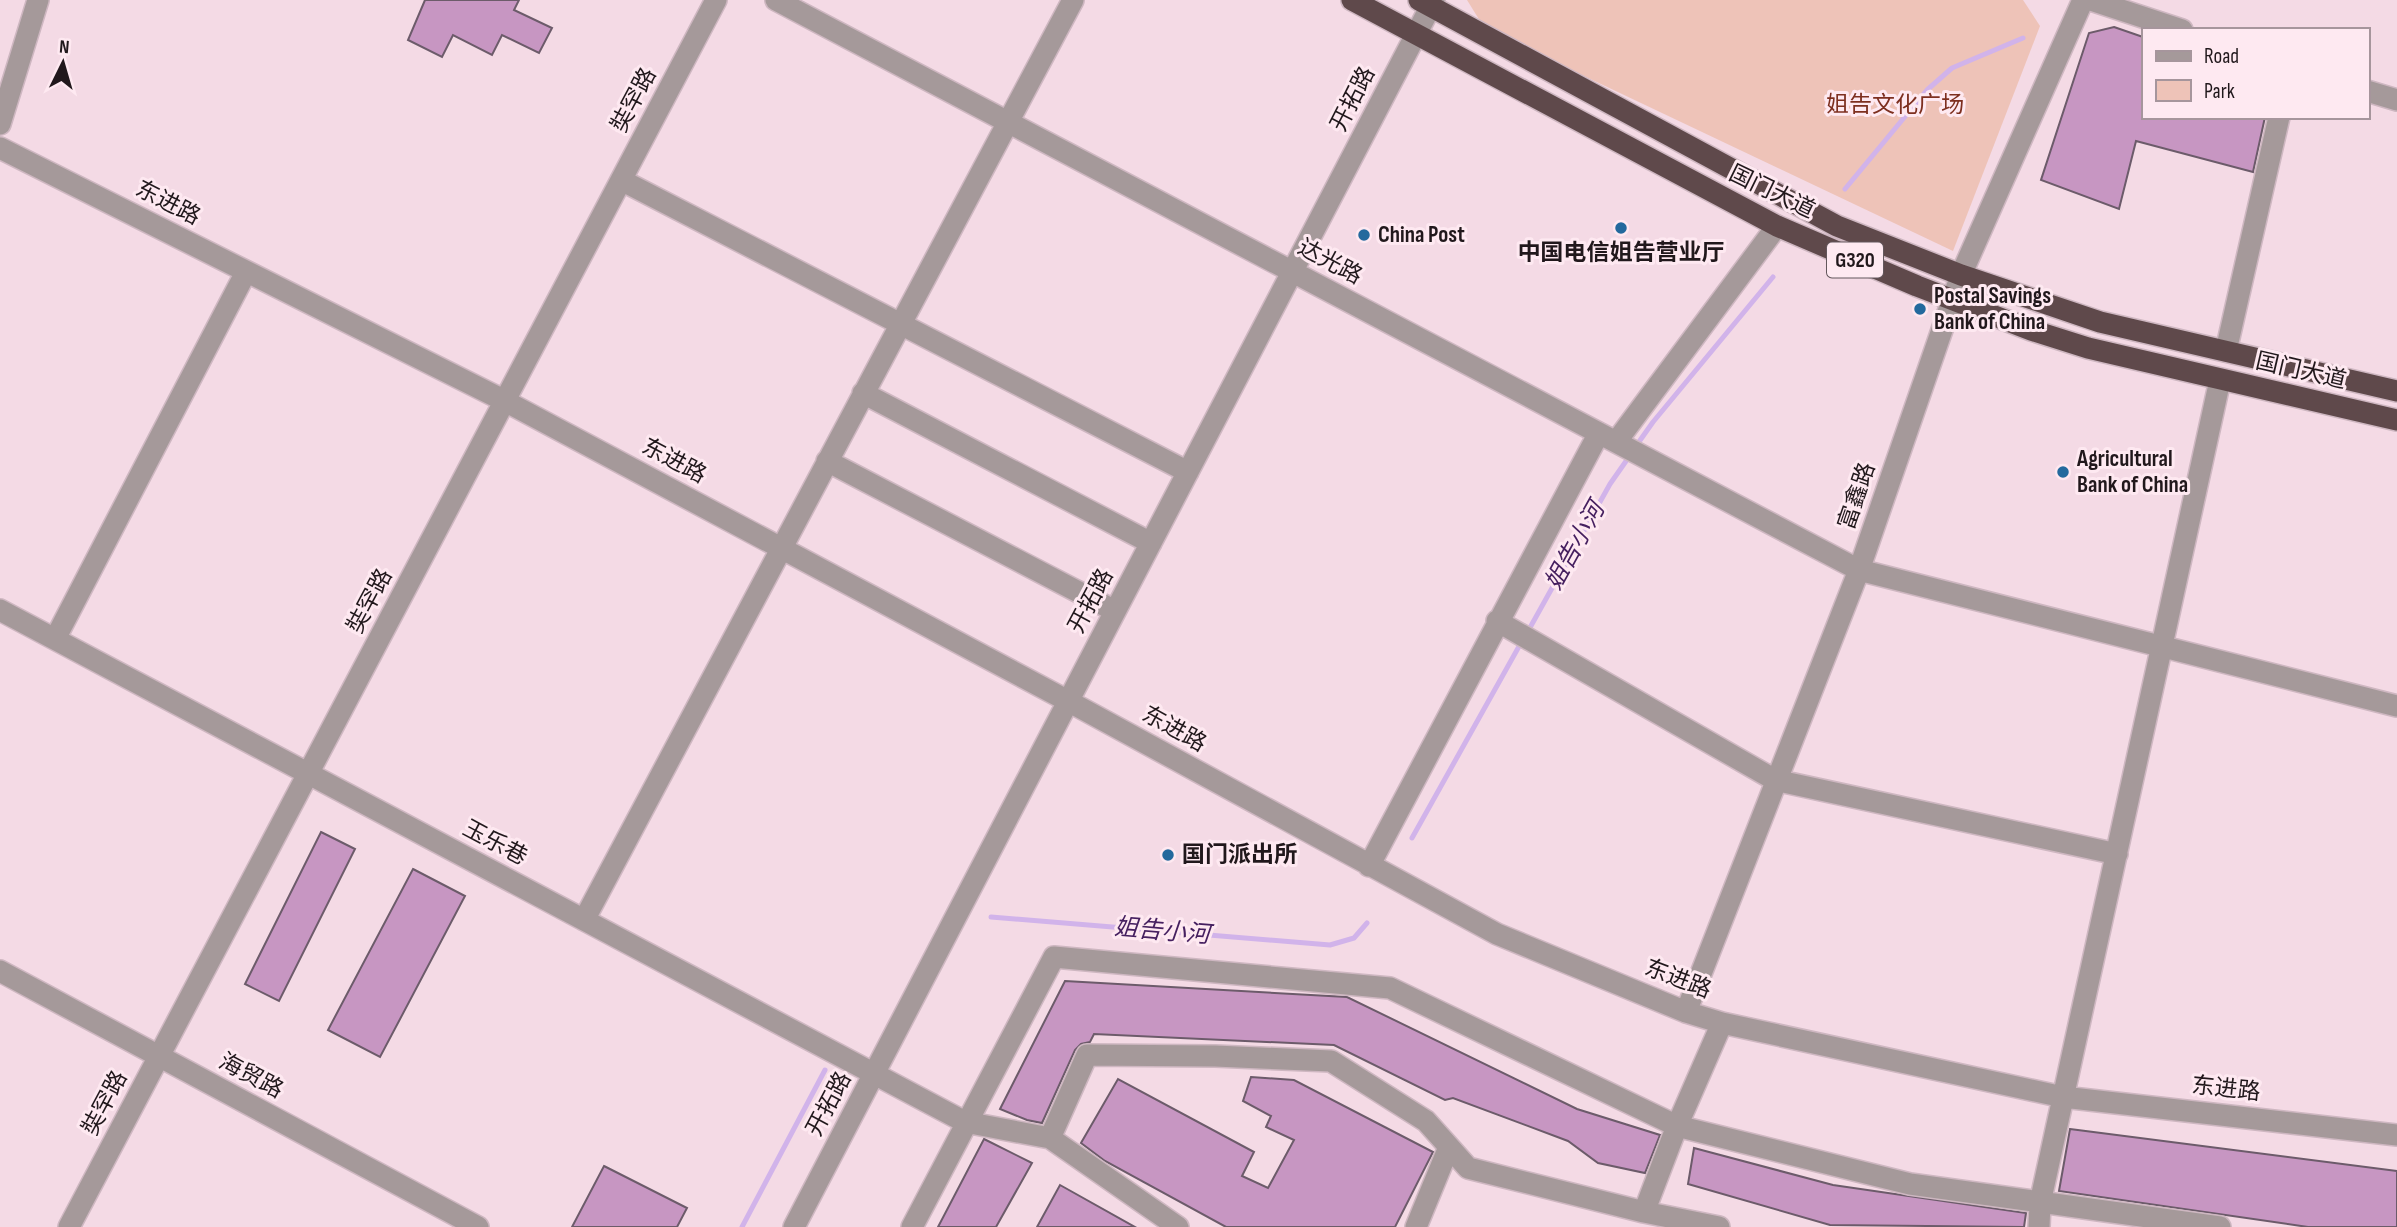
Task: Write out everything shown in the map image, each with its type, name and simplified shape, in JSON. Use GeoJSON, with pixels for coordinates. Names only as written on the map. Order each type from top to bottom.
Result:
{"type":"FeatureCollection","features":[{"type":"Feature","properties":{"kind":"highway","name":"国门大道"},"geometry":{"type":"LineString","coordinates":[[1352,0],[1777,226],[1952,300],[2088,348],[2397,420]]}},
{"type":"Feature","properties":{"kind":"highway","name":"国门大道"},"geometry":{"type":"LineString","coordinates":[[1428,2],[1837,226],[1961,275],[2100,322],[2397,391]]}},
{"type":"Feature","properties":{"kind":"street"},"geometry":{"type":"LineString","coordinates":[[0,124],[38,0]]}},
{"type":"Feature","properties":{"kind":"street","name":"奘罕路"},"geometry":{"type":"LineString","coordinates":[[69,1227],[716,0]]}},
{"type":"Feature","properties":{"kind":"street","name":"达光路"},"geometry":{"type":"LineString","coordinates":[[776,0],[1859,570],[2397,706]]}},
{"type":"Feature","properties":{"kind":"street"},"geometry":{"type":"LineString","coordinates":[[583,920],[1073,0]]}},
{"type":"Feature","properties":{"kind":"street","name":"富鑫路"},"geometry":{"type":"LineString","coordinates":[[1686,1012],[1859,570],[1961,275],[2084,0]]}},
{"type":"Feature","properties":{"kind":"street"},"geometry":{"type":"LineString","coordinates":[[2091,0],[2176,28]]}},
{"type":"Feature","properties":{"kind":"street","name":"开拓路"},"geometry":{"type":"LineString","coordinates":[[794,1227],[1416,34],[1428,2]]}},
{"type":"Feature","properties":{"kind":"street"},"geometry":{"type":"LineString","coordinates":[[2369,91],[2397,100]]}},
{"type":"Feature","properties":{"kind":"street"},"geometry":{"type":"LineString","coordinates":[[2226,351],[2279,119]]}},
{"type":"Feature","properties":{"kind":"street","name":"东进路"},"geometry":{"type":"LineString","coordinates":[[0,148],[505,401],[1069,701],[1497,934],[1686,1012],[1722,1023],[2063,1097],[2397,1135]]}},
{"type":"Feature","properties":{"kind":"street"},"geometry":{"type":"LineString","coordinates":[[621,180],[1188,472]]}},
{"type":"Feature","properties":{"kind":"street"},"geometry":{"type":"LineString","coordinates":[[1368,866],[1612,440],[1777,226]]}},
{"type":"Feature","properties":{"kind":"street"},"geometry":{"type":"LineString","coordinates":[[55,639],[246,272]]}},
{"type":"Feature","properties":{"kind":"street"},"geometry":{"type":"LineString","coordinates":[[2039,1227],[2040,1203],[2220,380]]}},
{"type":"Feature","properties":{"kind":"street"},"geometry":{"type":"LineString","coordinates":[[863,393],[1151,543]]}},
{"type":"Feature","properties":{"kind":"street"},"geometry":{"type":"LineString","coordinates":[[827,461],[1115,611]]}},
{"type":"Feature","properties":{"kind":"street","name":"玉乐巷"},"geometry":{"type":"LineString","coordinates":[[0,610],[965,1122],[1050,1138]]}},
{"type":"Feature","properties":{"kind":"street"},"geometry":{"type":"LineString","coordinates":[[1506,626],[1775,780],[2117,854]]}},
{"type":"Feature","properties":{"kind":"street"},"geometry":{"type":"LineString","coordinates":[[912,1227],[1054,957],[1390,988],[1677,1126],[1910,1184],[2220,1227]]}},
{"type":"Feature","properties":{"kind":"street","name":"海贸路"},"geometry":{"type":"LineString","coordinates":[[0,971],[478,1227]]}},
{"type":"Feature","properties":{"kind":"street"},"geometry":{"type":"LineString","coordinates":[[1644,1212],[1677,1126],[1722,1023]]}},
{"type":"Feature","properties":{"kind":"street"},"geometry":{"type":"LineString","coordinates":[[1178,1227],[1050,1138],[1087,1055],[1215,1056],[1331,1061],[1426,1121],[1468,1168],[1644,1212],[1719,1227]]}},
{"type":"Feature","properties":{"kind":"street"},"geometry":{"type":"LineString","coordinates":[[1416,1227],[1449,1147]]}},
{"type":"Feature","properties":{"kind":"green space","name":"姐告文化广场"},"geometry":{"type":"Polygon","coordinates":[[[1467,0],[2023,0],[2040,26],[1953,251],[1485,29],[1467,0]]]}},
{"type":"Feature","properties":{"kind":"building"},"geometry":{"type":"Polygon","coordinates":[[[425,0],[519,0],[514,10],[552,28],[539,53],[502,35],[492,55],[453,35],[442,57],[408,40],[425,0]]]}},
{"type":"Feature","properties":{"kind":"building"},"geometry":{"type":"Polygon","coordinates":[[[2114,27],[2142,37],[2142,119],[2265,119],[2253,172],[2136,141],[2119,209],[2041,180],[2089,33],[2114,27]]]}},
{"type":"Feature","properties":{"kind":"building"},"geometry":{"type":"Polygon","coordinates":[[[321,832],[355,849],[279,1001],[245,984],[321,832]]]}},
{"type":"Feature","properties":{"kind":"building"},"geometry":{"type":"Polygon","coordinates":[[[413,869],[465,896],[380,1057],[328,1030],[413,869]]]}},
{"type":"Feature","properties":{"kind":"building"},"geometry":{"type":"Polygon","coordinates":[[[1065,981],[1347,997],[1577,1109],[1660,1135],[1645,1173],[1598,1163],[1568,1141],[1453,1098],[1445,1100],[1334,1045],[1094,1034],[1090,1042],[1081,1044],[1075,1050],[1042,1123],[1027,1120],[1000,1109],[1065,981]]]}},
{"type":"Feature","properties":{"kind":"building"},"geometry":{"type":"Polygon","coordinates":[[[1251,1077],[1294,1080],[1433,1152],[1395,1227],[1226,1227],[1105,1161],[1081,1143],[1118,1079],[1254,1152],[1242,1176],[1268,1188],[1294,1140],[1266,1127],[1271,1116],[1243,1101],[1251,1077]]]}},
{"type":"Feature","properties":{"kind":"building"},"geometry":{"type":"Polygon","coordinates":[[[2070,1129],[2397,1171],[2397,1227],[2308,1227],[2059,1191],[2070,1129]]]}},
{"type":"Feature","properties":{"kind":"building"},"geometry":{"type":"Polygon","coordinates":[[[984,1139],[1032,1163],[996,1227],[938,1227],[984,1139]]]}},
{"type":"Feature","properties":{"kind":"building"},"geometry":{"type":"Polygon","coordinates":[[[1694,1148],[1833,1185],[2026,1213],[2024,1227],[1830,1225],[1688,1184],[1694,1148]]]}},
{"type":"Feature","properties":{"kind":"building"},"geometry":{"type":"Polygon","coordinates":[[[604,1166],[687,1208],[677,1227],[572,1227],[604,1166]]]}},
{"type":"Feature","properties":{"kind":"building"},"geometry":{"type":"Polygon","coordinates":[[[1060,1185],[1135,1227],[1037,1227],[1060,1185]]]}},
{"type":"Feature","properties":{"kind":"waterway","name":"姐告小河"},"geometry":{"type":"LineString","coordinates":[[1845,189],[1927,90],[1952,68],[2023,38]]}},
{"type":"Feature","properties":{"kind":"waterway","name":"姐告小河"},"geometry":{"type":"LineString","coordinates":[[1636,446],[1773,277]]}},
{"type":"Feature","properties":{"kind":"waterway","name":"姐告小河"},"geometry":{"type":"LineString","coordinates":[[1527,633],[1610,484],[1631,454]]}},
{"type":"Feature","properties":{"kind":"waterway","name":"姐告小河"},"geometry":{"type":"LineString","coordinates":[[1412,838],[1522,641]]}},
{"type":"Feature","properties":{"kind":"waterway","name":"姐告小河"},"geometry":{"type":"LineString","coordinates":[[991,917],[1330,945],[1354,938],[1367,923]]}},
{"type":"Feature","properties":{"kind":"waterway","name":"姐告小河"},"geometry":{"type":"LineString","coordinates":[[742,1227],[825,1070]]}},
{"type":"Feature","properties":{"kind":"place","name":"中国电信姐告营业厅"},"geometry":{"type":"Point","coordinates":[1621,228]}},
{"type":"Feature","properties":{"kind":"place","name":"China Post"},"geometry":{"type":"Point","coordinates":[1364,235]}},
{"type":"Feature","properties":{"kind":"place","name":"Postal Savings Bank of China"},"geometry":{"type":"Point","coordinates":[1920,309]}},
{"type":"Feature","properties":{"kind":"place","name":"Agricultural Bank of China"},"geometry":{"type":"Point","coordinates":[2063,472]}},
{"type":"Feature","properties":{"kind":"place","name":"国门派出所"},"geometry":{"type":"Point","coordinates":[1168,855]}}]}
